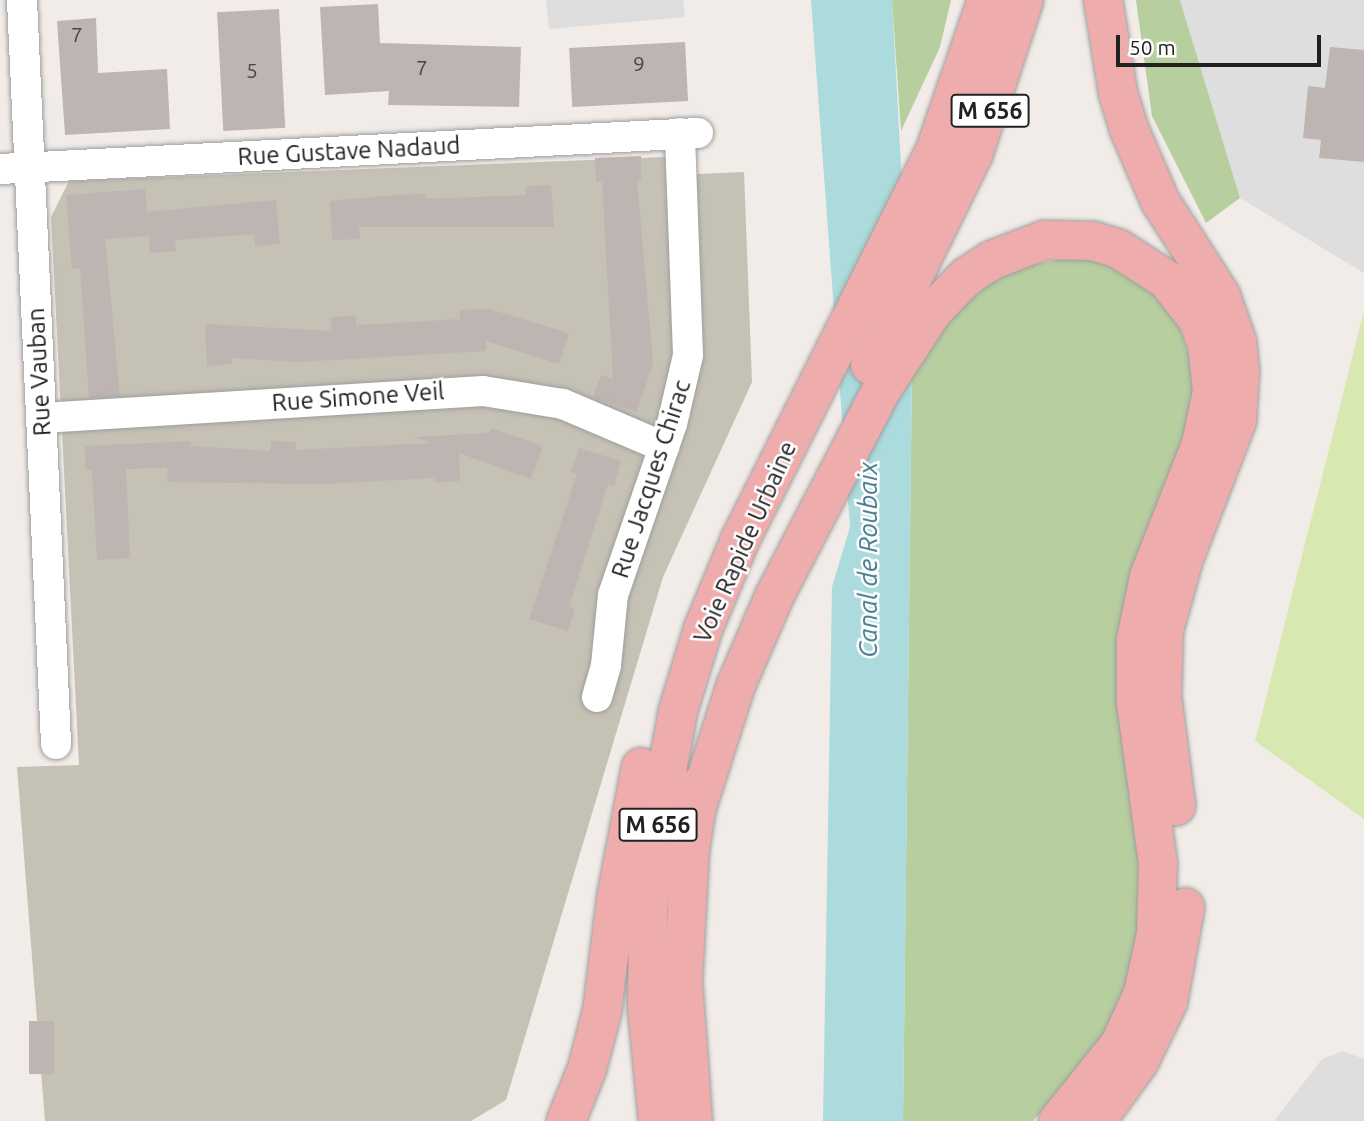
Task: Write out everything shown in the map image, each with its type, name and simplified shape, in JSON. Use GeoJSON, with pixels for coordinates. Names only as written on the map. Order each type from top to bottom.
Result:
{"type":"FeatureCollection","features":[{"type":"Feature","properties":{"kind":"highway","name":"M 656"},"geometry":{"type":"LineString","coordinates":[[734,528],[896,235],[953,104],[987,0]]}},
{"type":"Feature","properties":{"kind":"highway","name":"Voie Rapide Urbaine"},"geometry":{"type":"LineString","coordinates":[[693,1121],[683,982],[696,810],[738,640],[790,522],[945,218],[991,107],[1024,0]]}},
{"type":"Feature","properties":{"kind":"highway"},"geometry":{"type":"LineString","coordinates":[[1096,1121],[1156,1031],[1178,967],[1185,897],[1161,696],[1164,630],[1184,558],[1228,449],[1241,395],[1231,319],[1160,201],[1129,129],[1118,93],[1103,0]]}},
{"type":"Feature","properties":{"kind":"highway"},"geometry":{"type":"LineString","coordinates":[[696,810],[728,706],[774,597],[882,389],[925,322],[952,290],[992,260],[1044,240],[1093,241],[1145,262],[1184,298],[1207,343],[1211,366],[1209,418],[1149,577],[1136,640],[1136,703],[1158,864],[1159,901],[1150,965],[1120,1044],[1058,1121]]}},
{"type":"Feature","properties":{"kind":"highway","name":"Voie Rapide Urbaine"},"geometry":{"type":"LineString","coordinates":[[658,1121],[649,1060],[646,954],[659,814],[668,753],[734,528]]}},
{"type":"Feature","properties":{"kind":"highway"},"geometry":{"type":"LineString","coordinates":[[566,1121],[587,1069],[602,1012],[621,873],[655,713],[704,567],[734,528]]}},
{"type":"Feature","properties":{"kind":"street","name":"Rue Vauban"},"geometry":{"type":"LineString","coordinates":[[22,0],[56,744]]}},
{"type":"Feature","properties":{"kind":"street","name":"Rue Gustave Nadaud"},"geometry":{"type":"LineString","coordinates":[[0,169],[689,133]]}},
{"type":"Feature","properties":{"kind":"street","name":"Rue Jacques Chirac"},"geometry":{"type":"LineString","coordinates":[[597,697],[606,665],[613,595],[664,447],[688,355],[689,133]]}},
{"type":"Feature","properties":{"kind":"street","name":"Rue Simone Veil"},"geometry":{"type":"LineString","coordinates":[[41,418],[483,391],[563,404],[664,447]]}},
{"type":"Feature","properties":{"kind":"shaded area"},"geometry":{"type":"Polygon","coordinates":[[[546,0],[683,0],[685,17],[549,29],[546,0]]]}},
{"type":"Feature","properties":{"kind":"shaded area"},"geometry":{"type":"Polygon","coordinates":[[[1180,0],[1364,0],[1364,273],[1240,198],[1180,0]]]}},
{"type":"Feature","properties":{"kind":"shaded area"},"geometry":{"type":"Polygon","coordinates":[[[665,157],[675,175],[744,172],[752,382],[663,577],[506,1100],[471,1121],[45,1121],[17,767],[79,765],[51,217],[69,181],[665,157]]]}},
{"type":"Feature","properties":{"kind":"shaded area"},"geometry":{"type":"Polygon","coordinates":[[[1343,1051],[1364,1059],[1364,1121],[1274,1121],[1322,1059],[1343,1051]]]}},
{"type":"Feature","properties":{"kind":"green space"},"geometry":{"type":"Polygon","coordinates":[[[892,0],[951,0],[940,47],[901,131],[892,0]]]}},
{"type":"Feature","properties":{"kind":"green space"},"geometry":{"type":"Polygon","coordinates":[[[1136,0],[1180,0],[1240,198],[1206,223],[1152,116],[1136,0]]]}},
{"type":"Feature","properties":{"kind":"green space"},"geometry":{"type":"Polygon","coordinates":[[[1074,257],[1106,263],[1158,296],[1176,318],[1188,350],[1194,392],[1141,850],[1143,903],[1130,974],[1113,1021],[1087,1063],[1033,1121],[903,1121],[912,368],[961,307],[990,283],[1029,265],[1074,257]]]}},
{"type":"Feature","properties":{"kind":"green space"},"geometry":{"type":"Polygon","coordinates":[[[1364,311],[1364,819],[1255,741],[1364,311]]]}},
{"type":"Feature","properties":{"kind":"water","name":"Canal de Roubaix"},"geometry":{"type":"Polygon","coordinates":[[[811,0],[892,0],[912,368],[903,1121],[823,1121],[832,587],[850,527],[811,0]]]}},
{"type":"Feature","properties":{"kind":"building"},"geometry":{"type":"Polygon","coordinates":[[[378,4],[380,43],[521,47],[519,107],[388,105],[389,91],[325,95],[320,7],[378,4]]]}},
{"type":"Feature","properties":{"kind":"building"},"geometry":{"type":"Polygon","coordinates":[[[279,9],[285,128],[223,131],[217,12],[279,9]]]}},
{"type":"Feature","properties":{"kind":"building"},"geometry":{"type":"Polygon","coordinates":[[[96,18],[98,73],[167,69],[170,129],[65,135],[57,21],[96,18]]]}},
{"type":"Feature","properties":{"kind":"building"},"geometry":{"type":"Polygon","coordinates":[[[685,42],[688,101],[572,107],[569,48],[685,42]]]}},
{"type":"Feature","properties":{"kind":"building"},"geometry":{"type":"Polygon","coordinates":[[[1330,47],[1364,50],[1364,162],[1319,158],[1321,140],[1303,138],[1308,86],[1325,88],[1330,47]]]}},
{"type":"Feature","properties":{"kind":"building"},"geometry":{"type":"Polygon","coordinates":[[[641,156],[641,180],[637,180],[653,363],[637,412],[593,398],[601,375],[613,379],[602,182],[596,182],[595,158],[641,156]]]}},
{"type":"Feature","properties":{"kind":"building"},"geometry":{"type":"Polygon","coordinates":[[[551,185],[554,227],[359,227],[360,239],[332,240],[330,201],[425,194],[426,199],[526,195],[526,186],[551,185]]]}},
{"type":"Feature","properties":{"kind":"building"},"geometry":{"type":"Polygon","coordinates":[[[145,189],[147,212],[276,200],[280,244],[255,246],[254,234],[175,240],[176,251],[150,253],[149,236],[105,239],[120,396],[89,398],[80,268],[72,269],[66,195],[145,189]]]}},
{"type":"Feature","properties":{"kind":"building"},"geometry":{"type":"Polygon","coordinates":[[[489,309],[569,333],[559,364],[486,341],[486,351],[298,362],[232,358],[232,364],[207,366],[205,324],[331,331],[331,317],[356,316],[356,325],[396,323],[460,319],[459,310],[489,309]]]}},
{"type":"Feature","properties":{"kind":"building"},"geometry":{"type":"Polygon","coordinates":[[[491,428],[543,446],[531,479],[459,453],[460,481],[434,482],[434,478],[322,484],[168,482],[167,468],[126,469],[130,558],[97,560],[92,470],[86,470],[85,446],[191,441],[191,446],[270,451],[271,441],[296,442],[295,450],[430,443],[415,437],[489,433],[491,428]]]}},
{"type":"Feature","properties":{"kind":"building"},"geometry":{"type":"Polygon","coordinates":[[[579,448],[621,461],[614,486],[608,484],[569,607],[575,609],[568,631],[529,619],[577,474],[571,472],[579,448]]]}},
{"type":"Feature","properties":{"kind":"building"},"geometry":{"type":"Polygon","coordinates":[[[29,1021],[54,1021],[54,1074],[29,1074],[29,1021]]]}}]}
